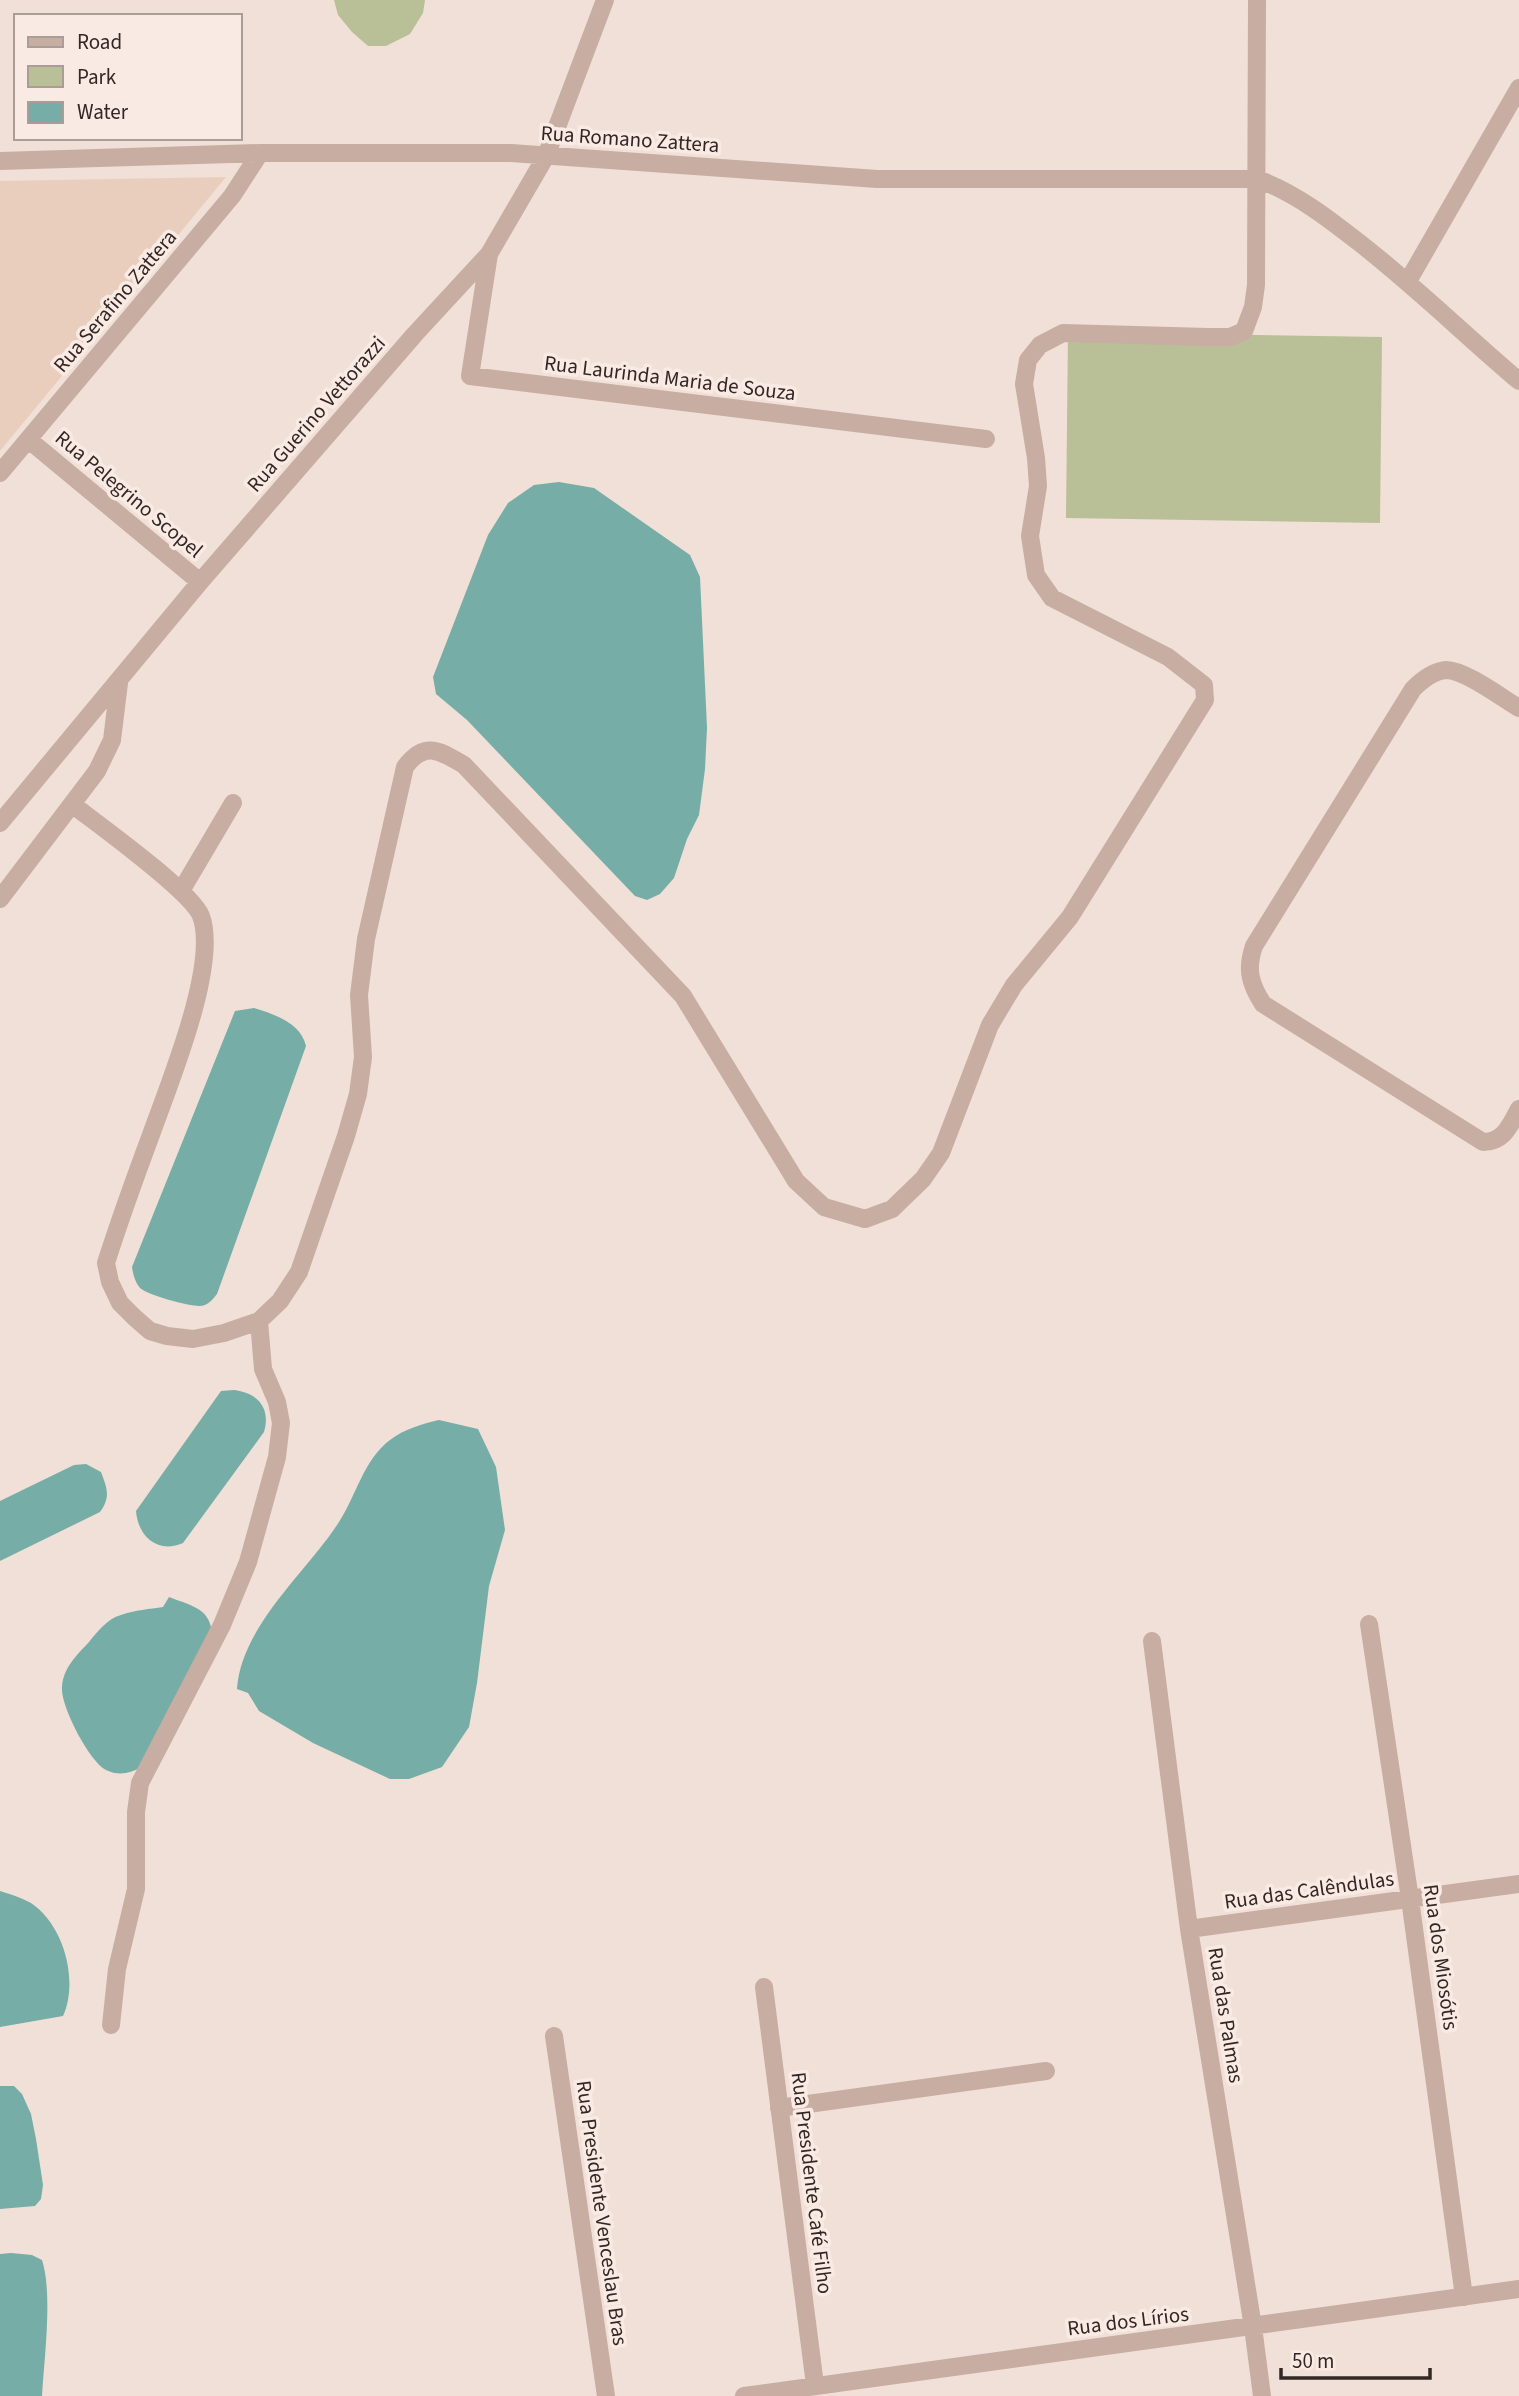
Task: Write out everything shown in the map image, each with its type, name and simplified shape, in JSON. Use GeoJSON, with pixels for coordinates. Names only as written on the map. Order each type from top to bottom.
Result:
{"type":"FeatureCollection","features":[{"type":"Feature","properties":{"kind":"street","name":"Rua Guerino Vettorazzi"},"geometry":{"type":"LineString","coordinates":[[0,822],[200,582],[415,334],[489,254],[546,156],[605,0]]}},
{"type":"Feature","properties":{"kind":"street"},"geometry":{"type":"LineString","coordinates":[[73,805],[181,891],[201,916],[204,946],[199,986],[188,1034],[106,1263],[110,1282],[120,1303],[149,1331],[193,1339],[224,1333],[259,1321],[279,1301],[299,1272],[358,1094],[363,1056],[359,995],[366,939],[405,767],[413,756],[423,751],[441,752],[464,765],[683,996],[796,1181],[824,1207],[865,1219],[892,1209],[923,1179],[941,1153],[990,1025],[1008,995],[1070,917],[1205,700],[1204,685],[1168,657],[1052,598],[1036,575],[1030,537],[1038,486],[1037,458],[1024,384],[1028,359],[1040,345],[1063,333],[1230,337],[1244,331],[1253,307],[1256,285],[1257,0]]}},
{"type":"Feature","properties":{"kind":"street"},"geometry":{"type":"LineString","coordinates":[[1408,281],[1519,88]]}},
{"type":"Feature","properties":{"kind":"street","name":"Rua Romano Zattera"},"geometry":{"type":"LineString","coordinates":[[0,161],[260,153],[511,153],[877,179],[1257,179]]}},
{"type":"Feature","properties":{"kind":"street","name":"Rua Serafino Zattera"},"geometry":{"type":"LineString","coordinates":[[0,474],[232,196],[260,153]]}},
{"type":"Feature","properties":{"kind":"street"},"geometry":{"type":"LineString","coordinates":[[1257,179],[1283,189],[1343,230],[1408,281],[1519,381]]}},
{"type":"Feature","properties":{"kind":"street","name":"Rua Laurinda Maria de Souza"},"geometry":{"type":"LineString","coordinates":[[489,254],[470,376],[986,439]]}},
{"type":"Feature","properties":{"kind":"street","name":"Rua Pelegrino Scopel"},"geometry":{"type":"LineString","coordinates":[[29,440],[200,582]]}},
{"type":"Feature","properties":{"kind":"street"},"geometry":{"type":"LineString","coordinates":[[1519,708],[1460,673],[1447,670],[1425,677],[1413,688],[1254,946],[1250,958],[1251,986],[1263,1004],[1483,1142],[1500,1138],[1519,1109]]}},
{"type":"Feature","properties":{"kind":"street"},"geometry":{"type":"LineString","coordinates":[[0,899],[97,771],[112,740],[118,683]]}},
{"type":"Feature","properties":{"kind":"street"},"geometry":{"type":"LineString","coordinates":[[181,891],[233,803]]}},
{"type":"Feature","properties":{"kind":"street"},"geometry":{"type":"LineString","coordinates":[[111,2025],[117,1969],[135,1889],[136,1812],[140,1783],[222,1625],[248,1562],[277,1457],[281,1423],[278,1402],[263,1369],[259,1321]]}},
{"type":"Feature","properties":{"kind":"street","name":"Rua dos Miosótis"},"geometry":{"type":"LineString","coordinates":[[1369,1624],[1410,1899],[1464,2297]]}},
{"type":"Feature","properties":{"kind":"street","name":"Rua das Palmas"},"geometry":{"type":"LineString","coordinates":[[1152,1641],[1189,1929],[1262,2396]]}},
{"type":"Feature","properties":{"kind":"street","name":"Rua das Calêndulas"},"geometry":{"type":"LineString","coordinates":[[1189,1929],[1519,1884]]}},
{"type":"Feature","properties":{"kind":"street","name":"Rua Presidente Café Filho"},"geometry":{"type":"LineString","coordinates":[[764,1987],[815,2385]]}},
{"type":"Feature","properties":{"kind":"street","name":"Rua Presidente Venceslau Bras"},"geometry":{"type":"LineString","coordinates":[[554,2036],[606,2396]]}},
{"type":"Feature","properties":{"kind":"street"},"geometry":{"type":"LineString","coordinates":[[779,2108],[1046,2071]]}},
{"type":"Feature","properties":{"kind":"street","name":"Rua dos Lírios"},"geometry":{"type":"LineString","coordinates":[[744,2396],[1519,2289]]}},
{"type":"Feature","properties":{"kind":"green space"},"geometry":{"type":"Polygon","coordinates":[[[334,0],[425,0],[423,13],[410,34],[386,46],[368,46],[338,15],[334,0]]]}},
{"type":"Feature","properties":{"kind":"green space"},"geometry":{"type":"Polygon","coordinates":[[[1068,332],[1382,337],[1380,523],[1066,518],[1068,332]]]}},
{"type":"Feature","properties":{"kind":"shaded area"},"geometry":{"type":"Polygon","coordinates":[[[226,177],[0,451],[0,181],[226,177]]]}},
{"type":"Feature","properties":{"kind":"water"},"geometry":{"type":"Polygon","coordinates":[[[559,482],[594,488],[690,555],[700,577],[707,728],[699,815],[687,839],[674,878],[660,894],[647,900],[635,896],[467,720],[436,694],[433,677],[488,535],[508,503],[534,485],[559,482]]]}},
{"type":"Feature","properties":{"kind":"water"},"geometry":{"type":"Polygon","coordinates":[[[254,1008],[293,1025],[306,1046],[217,1294],[202,1306],[159,1297],[140,1288],[132,1267],[235,1011],[254,1008]]]}},
{"type":"Feature","properties":{"kind":"water"},"geometry":{"type":"Polygon","coordinates":[[[234,1390],[250,1394],[261,1403],[266,1416],[264,1432],[183,1543],[174,1546],[158,1545],[141,1529],[136,1511],[221,1391],[234,1390]]]}},
{"type":"Feature","properties":{"kind":"water"},"geometry":{"type":"Polygon","coordinates":[[[439,1420],[478,1429],[496,1467],[505,1530],[489,1586],[469,1727],[442,1767],[409,1779],[390,1779],[313,1743],[259,1711],[248,1693],[237,1689],[241,1666],[250,1643],[278,1601],[339,1522],[373,1457],[401,1433],[439,1420]]]}},
{"type":"Feature","properties":{"kind":"water"},"geometry":{"type":"Polygon","coordinates":[[[86,1464],[101,1472],[105,1483],[107,1497],[100,1512],[0,1561],[0,1501],[74,1465],[86,1464]]]}},
{"type":"Feature","properties":{"kind":"water"},"geometry":{"type":"Polygon","coordinates":[[[169,1597],[200,1611],[209,1620],[211,1627],[187,1693],[141,1767],[124,1773],[110,1772],[92,1756],[71,1719],[63,1695],[65,1674],[75,1657],[107,1622],[126,1613],[163,1607],[169,1597]]]}},
{"type":"Feature","properties":{"kind":"water"},"geometry":{"type":"Polygon","coordinates":[[[0,1891],[31,1903],[43,1913],[60,1939],[69,1971],[68,2002],[63,2016],[0,2027],[0,1891]]]}},
{"type":"Feature","properties":{"kind":"water"},"geometry":{"type":"Polygon","coordinates":[[[0,2086],[14,2086],[22,2094],[31,2114],[43,2185],[41,2199],[35,2206],[0,2209],[0,2086]]]}},
{"type":"Feature","properties":{"kind":"water"},"geometry":{"type":"Polygon","coordinates":[[[0,2254],[32,2255],[42,2260],[47,2290],[47,2327],[42,2396],[0,2396],[0,2254]]]}}]}
